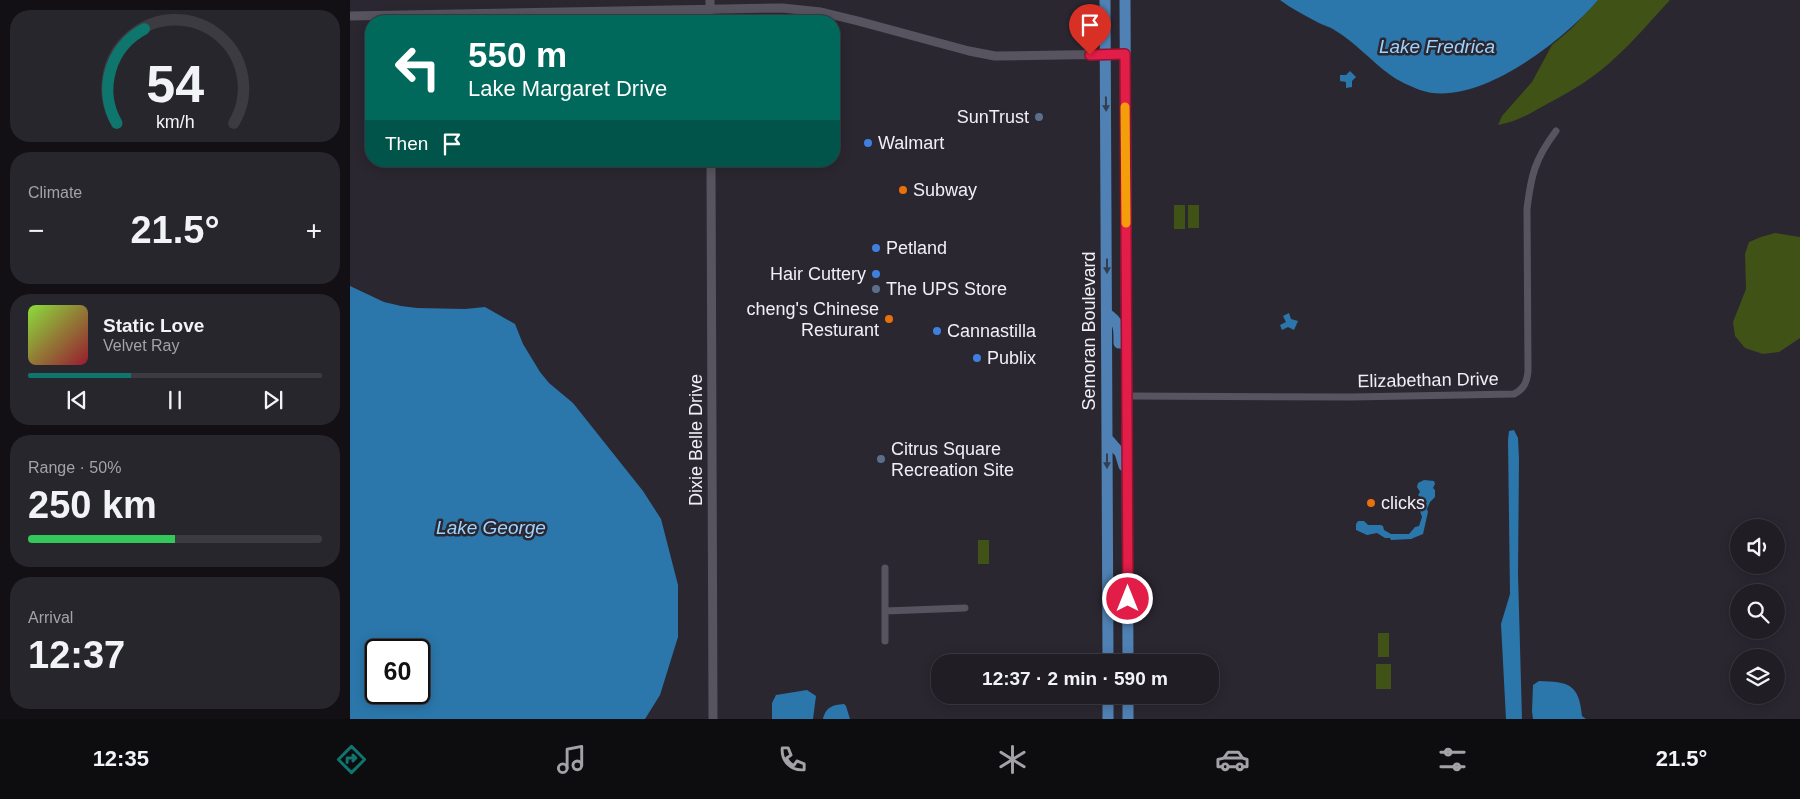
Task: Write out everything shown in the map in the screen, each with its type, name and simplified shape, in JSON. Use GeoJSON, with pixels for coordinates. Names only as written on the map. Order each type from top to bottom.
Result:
{"type":"FeatureCollection","features":[{"type":"Feature","properties":{"kind":"main road","name":"Semoran Boulevard"},"geometry":{"type":"LineString","coordinates":[[1105,0],[1108,654]]}},
{"type":"Feature","properties":{"kind":"main road"},"geometry":{"type":"LineString","coordinates":[[1125,0],[1128,654]]}},
{"type":"Feature","properties":{"kind":"main road"},"geometry":{"type":"LineString","coordinates":[[1107,314],[1115,319],[1119,329],[1119,367],[1127,378]]}},
{"type":"Feature","properties":{"kind":"main road"},"geometry":{"type":"LineString","coordinates":[[1107,438],[1120,453],[1128,477]]}},
{"type":"Feature","properties":{"kind":"main road"},"geometry":{"type":"LineString","coordinates":[[1107,579],[1114,602],[1128,618]]}},
{"type":"Feature","properties":{"kind":"main road"},"geometry":{"type":"LineString","coordinates":[[1108,704],[1108,719]]}},
{"type":"Feature","properties":{"kind":"main road"},"geometry":{"type":"LineString","coordinates":[[1128,704],[1128,719]]}},
{"type":"Feature","properties":{"kind":"street"},"geometry":{"type":"LineString","coordinates":[[383,15],[710,5],[782,8],[832,15]]}},
{"type":"Feature","properties":{"kind":"street"},"geometry":{"type":"LineString","coordinates":[[350,16],[365,16]]}},
{"type":"Feature","properties":{"kind":"street"},"geometry":{"type":"LineString","coordinates":[[840,17],[910,34],[969,52],[995,56],[1125,54]]}},
{"type":"Feature","properties":{"kind":"street","name":"Elizabethan Drive"},"geometry":{"type":"LineString","coordinates":[[1127,396],[1352,397],[1514,394],[1528,380],[1527,209],[1530,182],[1535,165],[1556,131]]}},
{"type":"Feature","properties":{"kind":"street","name":"Dixie Belle Drive"},"geometry":{"type":"LineString","coordinates":[[711,167],[713,719]]}},
{"type":"Feature","properties":{"kind":"street"},"geometry":{"type":"LineString","coordinates":[[885,568],[885,641]]}},
{"type":"Feature","properties":{"kind":"street"},"geometry":{"type":"LineString","coordinates":[[886,611],[965,608]]}},
{"type":"Feature","properties":{"kind":"green space"},"geometry":{"type":"Polygon","coordinates":[[[1598,0],[1670,0],[1624,49],[1593,77],[1529,114],[1511,122],[1498,125],[1502,116],[1532,82],[1552,45],[1571,29],[1598,0]]]}},
{"type":"Feature","properties":{"kind":"green space"},"geometry":{"type":"Polygon","coordinates":[[[1174,205],[1185,205],[1185,229],[1174,229],[1174,205]]]}},
{"type":"Feature","properties":{"kind":"green space"},"geometry":{"type":"Polygon","coordinates":[[[1188,205],[1199,205],[1199,228],[1188,228],[1188,205]]]}},
{"type":"Feature","properties":{"kind":"green space"},"geometry":{"type":"Polygon","coordinates":[[[1775,233],[1800,237],[1800,338],[1779,352],[1763,354],[1745,348],[1735,336],[1733,322],[1746,289],[1745,254],[1749,242],[1775,233]]]}},
{"type":"Feature","properties":{"kind":"green space"},"geometry":{"type":"Polygon","coordinates":[[[978,540],[989,540],[989,564],[978,564],[978,540]]]}},
{"type":"Feature","properties":{"kind":"green space"},"geometry":{"type":"Polygon","coordinates":[[[1378,633],[1389,633],[1389,657],[1378,657],[1378,633]]]}},
{"type":"Feature","properties":{"kind":"green space"},"geometry":{"type":"Polygon","coordinates":[[[1376,664],[1391,664],[1391,689],[1376,689],[1376,664]]]}},
{"type":"Feature","properties":{"kind":"water","name":"Lake Fredrica"},"geometry":{"type":"Polygon","coordinates":[[[1280,0],[1598,0],[1564,34],[1517,68],[1492,81],[1467,90],[1442,94],[1420,90],[1396,79],[1357,46],[1332,28],[1319,23],[1280,0]]]}},
{"type":"Feature","properties":{"kind":"water"},"geometry":{"type":"Polygon","coordinates":[[[1350,71],[1356,77],[1352,81],[1352,87],[1346,88],[1346,82],[1340,81],[1340,75],[1346,75],[1350,71]]]}},
{"type":"Feature","properties":{"kind":"water","name":"Lake George"},"geometry":{"type":"Polygon","coordinates":[[[350,286],[384,302],[401,306],[465,309],[485,307],[515,324],[523,344],[540,372],[549,383],[573,403],[643,491],[661,519],[678,585],[678,637],[660,695],[645,719],[350,719],[350,286]]]}},
{"type":"Feature","properties":{"kind":"water"},"geometry":{"type":"Polygon","coordinates":[[[1289,313],[1291,319],[1298,321],[1294,330],[1288,327],[1282,330],[1280,325],[1286,322],[1283,316],[1289,313]]]}},
{"type":"Feature","properties":{"kind":"water"},"geometry":{"type":"Polygon","coordinates":[[[1514,430],[1518,438],[1519,459],[1518,574],[1522,719],[1506,719],[1501,624],[1510,594],[1508,440],[1509,431],[1514,430]]]}},
{"type":"Feature","properties":{"kind":"water"},"geometry":{"type":"Polygon","coordinates":[[[1424,480],[1434,481],[1435,497],[1427,509],[1423,534],[1411,539],[1391,540],[1377,533],[1367,535],[1356,530],[1358,521],[1364,521],[1368,525],[1381,525],[1384,530],[1391,534],[1409,534],[1415,527],[1419,526],[1422,517],[1419,508],[1423,499],[1418,495],[1420,492],[1417,487],[1418,483],[1424,480]]]}},
{"type":"Feature","properties":{"kind":"water"},"geometry":{"type":"Polygon","coordinates":[[[1539,681],[1558,682],[1570,686],[1578,697],[1582,716],[1586,719],[1533,719],[1533,685],[1539,681]]]}},
{"type":"Feature","properties":{"kind":"water"},"geometry":{"type":"Polygon","coordinates":[[[807,690],[816,696],[813,719],[772,719],[772,703],[776,695],[807,690]]]}},
{"type":"Feature","properties":{"kind":"water"},"geometry":{"type":"Polygon","coordinates":[[[844,704],[850,719],[823,719],[830,707],[844,704]]]}},
{"type":"Feature","properties":{"kind":"slow traffic"},"geometry":{"type":"LineString","coordinates":[[1125,107],[1126,223]]}},
{"type":"Feature","properties":{"kind":"place","name":"SunTrust"},"geometry":{"type":"Point","coordinates":[1039,117]}},
{"type":"Feature","properties":{"kind":"place","name":"Walmart"},"geometry":{"type":"Point","coordinates":[868,143]}},
{"type":"Feature","properties":{"kind":"place","name":"Subway"},"geometry":{"type":"Point","coordinates":[903,190]}},
{"type":"Feature","properties":{"kind":"place","name":"Petland"},"geometry":{"type":"Point","coordinates":[876,248]}},
{"type":"Feature","properties":{"kind":"place","name":"Hair Cuttery"},"geometry":{"type":"Point","coordinates":[876,274]}},
{"type":"Feature","properties":{"kind":"place","name":"The UPS Store"},"geometry":{"type":"Point","coordinates":[876,289]}},
{"type":"Feature","properties":{"kind":"place","name":"cheng's Chinese Resturant"},"geometry":{"type":"Point","coordinates":[889,319]}},
{"type":"Feature","properties":{"kind":"place","name":"Cannastilla"},"geometry":{"type":"Point","coordinates":[937,331]}},
{"type":"Feature","properties":{"kind":"place","name":"Publix"},"geometry":{"type":"Point","coordinates":[977,358]}},
{"type":"Feature","properties":{"kind":"place","name":"Citrus Square Recreation Site"},"geometry":{"type":"Point","coordinates":[881,459]}},
{"type":"Feature","properties":{"kind":"place","name":"clicks"},"geometry":{"type":"Point","coordinates":[1371,503]}},
{"type":"Feature","properties":{"kind":"route"},"geometry":{"type":"LineString","coordinates":[[1090,55],[1125,54],[1128,599]]}}]}
